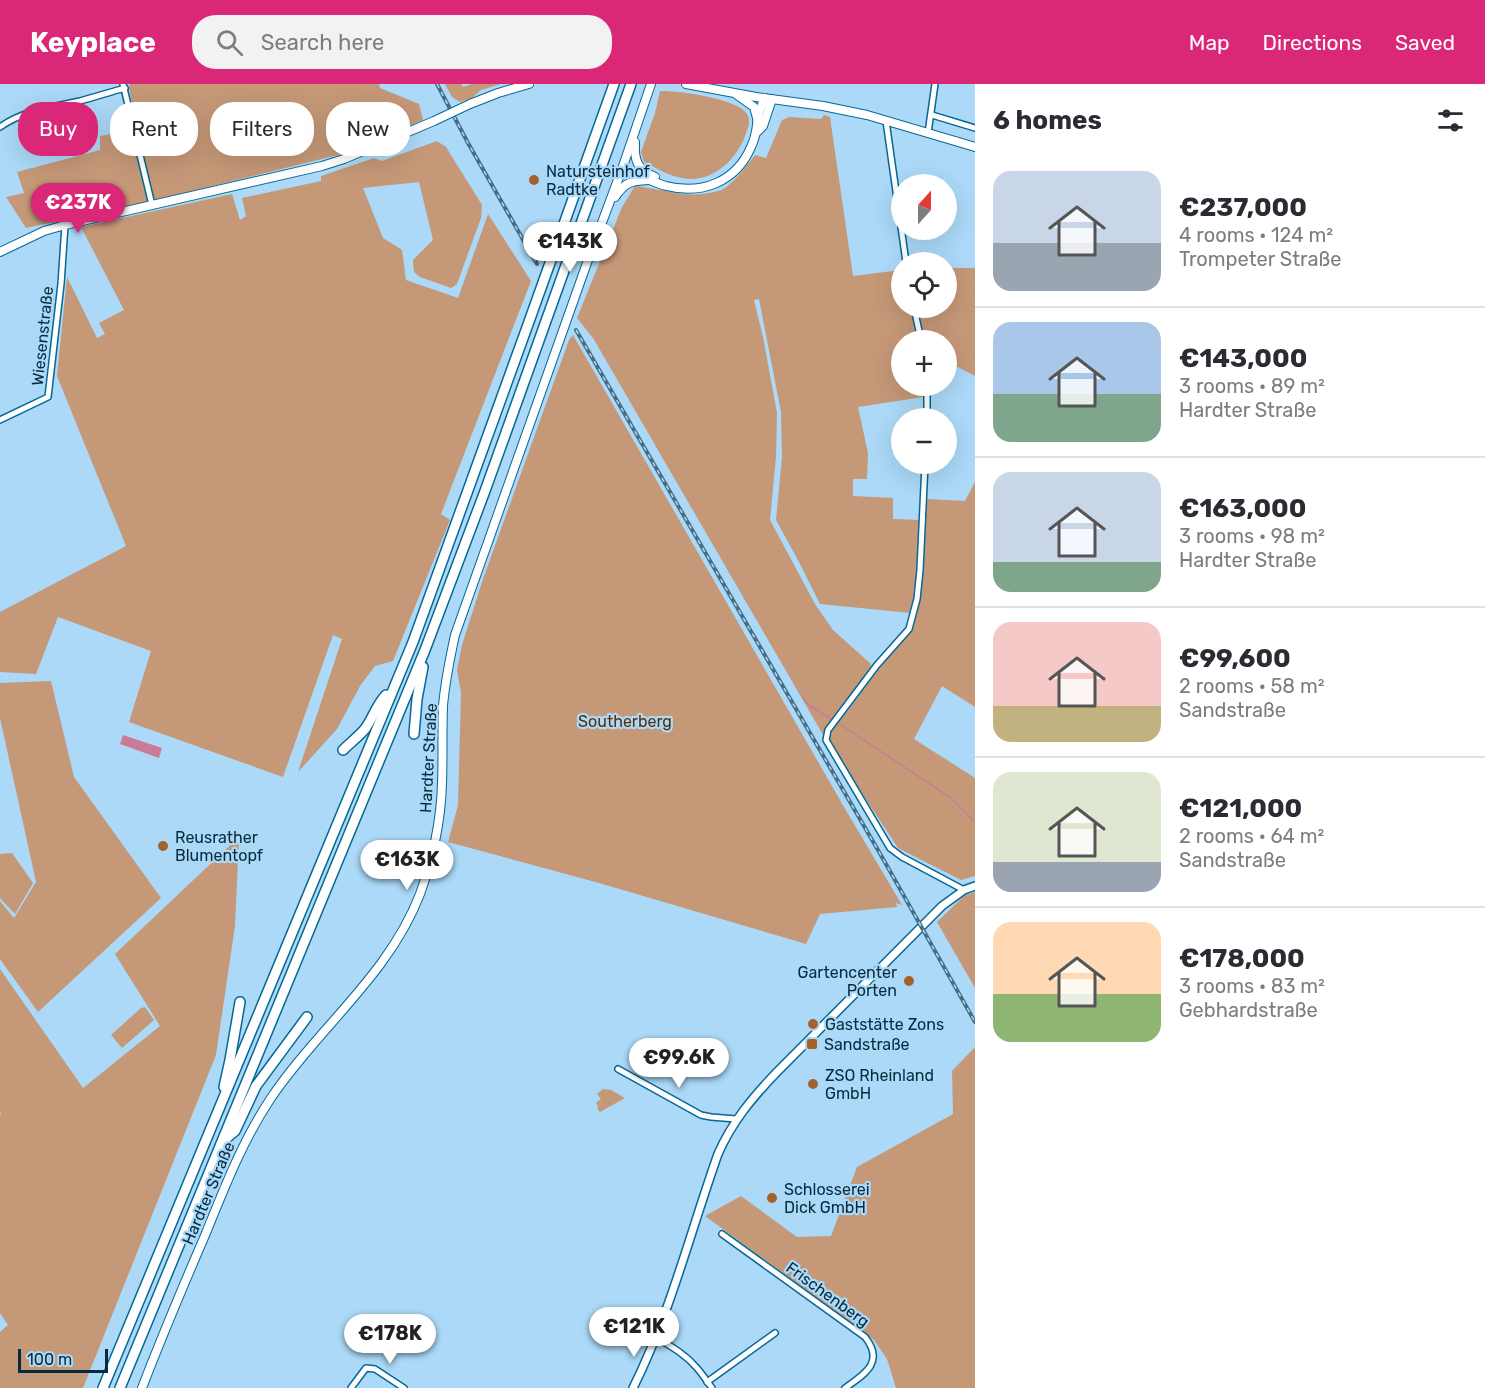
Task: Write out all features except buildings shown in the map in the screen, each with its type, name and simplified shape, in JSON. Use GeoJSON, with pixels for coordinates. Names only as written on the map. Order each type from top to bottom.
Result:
{"type":"FeatureCollection","features":[{"type":"Feature","properties":{"kind":"highway"},"geometry":{"type":"LineString","coordinates":[[103,1388],[413,642],[614,84]]}},
{"type":"Feature","properties":{"kind":"highway"},"geometry":{"type":"LineString","coordinates":[[120,1388],[425,650],[489,480],[631,84]]}},
{"type":"Feature","properties":{"kind":"highway"},"geometry":{"type":"LineString","coordinates":[[414,734],[425,650]]}},
{"type":"Feature","properties":{"kind":"highway"},"geometry":{"type":"LineString","coordinates":[[343,750],[364,730],[382,699],[392,689]]}},
{"type":"Feature","properties":{"kind":"highway"},"geometry":{"type":"LineString","coordinates":[[216,1117],[230,1060],[240,1002]]}},
{"type":"Feature","properties":{"kind":"highway"},"geometry":{"type":"LineString","coordinates":[[222,1143],[235,1131],[256,1086],[307,1017]]}},
{"type":"Feature","properties":{"kind":"main road"},"geometry":{"type":"LineString","coordinates":[[0,252],[44,231],[64,225],[322,166],[344,159],[470,104],[529,84]]}},
{"type":"Feature","properties":{"kind":"main road","name":"Hardter Straße"},"geometry":{"type":"LineString","coordinates":[[142,1388],[228,1179],[256,1121],[296,1065],[366,983],[385,957],[402,932],[419,896],[431,859],[440,811],[443,706],[455,635],[651,84]]}},
{"type":"Feature","properties":{"kind":"main road"},"geometry":{"type":"LineString","coordinates":[[686,84],[735,94],[829,107],[975,147]]}},
{"type":"Feature","properties":{"kind":"main road"},"geometry":{"type":"LineString","coordinates":[[622,169],[681,189],[703,188],[731,175],[744,161],[751,148],[757,121],[754,106],[735,94]]}},
{"type":"Feature","properties":{"kind":"main road"},"geometry":{"type":"LineString","coordinates":[[757,121],[769,98]]}},
{"type":"Feature","properties":{"kind":"main road"},"geometry":{"type":"LineString","coordinates":[[756,133],[763,126],[769,98]]}},
{"type":"Feature","properties":{"kind":"main road"},"geometry":{"type":"LineString","coordinates":[[637,127],[634,154],[636,164],[647,174],[681,189]]}},
{"type":"Feature","properties":{"kind":"main road"},"geometry":{"type":"LineString","coordinates":[[608,208],[627,183],[649,180]]}},
{"type":"Feature","properties":{"kind":"street"},"geometry":{"type":"LineString","coordinates":[[928,133],[936,84]]}},
{"type":"Feature","properties":{"kind":"street"},"geometry":{"type":"LineString","coordinates":[[0,127],[26,112],[83,100],[124,86],[152,205]]}},
{"type":"Feature","properties":{"kind":"street"},"geometry":{"type":"LineString","coordinates":[[932,115],[975,128]]}},
{"type":"Feature","properties":{"kind":"street"},"geometry":{"type":"LineString","coordinates":[[886,121],[905,252]]}},
{"type":"Feature","properties":{"kind":"street","name":"Wiesenstraße"},"geometry":{"type":"LineString","coordinates":[[0,420],[48,397],[61,284],[64,225]]}},
{"type":"Feature","properties":{"kind":"street"},"geometry":{"type":"LineString","coordinates":[[925,474],[920,570],[917,599],[909,629],[877,665],[828,730],[826,740],[890,848],[902,857],[964,890]]}},
{"type":"Feature","properties":{"kind":"street"},"geometry":{"type":"LineString","coordinates":[[633,1388],[668,1307],[718,1154],[736,1119],[754,1095],[942,906],[964,890],[975,886]]}},
{"type":"Feature","properties":{"kind":"street"},"geometry":{"type":"LineString","coordinates":[[618,1068],[701,1114],[736,1119]]}},
{"type":"Feature","properties":{"kind":"street","name":"Frischenberg"},"geometry":{"type":"LineString","coordinates":[[722,1234],[865,1337],[872,1345],[870,1366],[866,1373],[845,1388]]}},
{"type":"Feature","properties":{"kind":"street"},"geometry":{"type":"LineString","coordinates":[[708,1382],[775,1333]]}},
{"type":"Feature","properties":{"kind":"street"},"geometry":{"type":"LineString","coordinates":[[656,1338],[689,1360],[712,1388]]}},
{"type":"Feature","properties":{"kind":"street"},"geometry":{"type":"LineString","coordinates":[[351,1388],[366,1368],[375,1369],[404,1388]]}},
{"type":"Feature","properties":{"kind":"green space"},"geometry":{"type":"Polygon","coordinates":[[[130,84],[379,84],[380,88],[419,104],[423,120],[410,126],[410,102],[326,102],[326,156],[334,156],[156,200],[26,228],[6,197],[24,193],[17,172],[77,156],[98,156],[100,136],[110,134],[110,156],[198,156],[198,102],[132,102],[130,84]]]}},
{"type":"Feature","properties":{"kind":"green space"},"geometry":{"type":"Polygon","coordinates":[[[445,84],[461,84],[463,87],[472,84],[501,84],[481,90],[472,98],[460,102],[452,97],[445,84]]]}},
{"type":"Feature","properties":{"kind":"green space"},"geometry":{"type":"Polygon","coordinates":[[[660,91],[693,94],[721,100],[733,104],[747,114],[749,122],[745,136],[737,152],[724,166],[700,178],[685,179],[644,162],[641,152],[660,91]]]}},
{"type":"Feature","properties":{"kind":"green space"},"geometry":{"type":"Polygon","coordinates":[[[824,115],[830,117],[853,276],[891,271],[891,318],[914,318],[916,330],[891,330],[891,396],[923,397],[858,407],[868,453],[867,479],[853,479],[853,496],[893,498],[893,519],[921,520],[911,613],[820,604],[776,520],[782,457],[781,412],[759,299],[754,300],[777,413],[776,457],[770,520],[815,604],[833,630],[871,664],[870,670],[838,713],[843,717],[911,630],[920,597],[927,499],[965,501],[975,482],[975,707],[942,686],[914,739],[975,778],[975,876],[961,880],[898,848],[826,740],[593,338],[577,318],[622,207],[635,186],[693,194],[721,190],[736,178],[755,155],[766,158],[782,120],[790,117],[821,119],[824,115]]]}},
{"type":"Feature","properties":{"kind":"green space"},"geometry":{"type":"Polygon","coordinates":[[[437,141],[446,147],[482,205],[481,218],[457,284],[451,288],[420,277],[414,272],[413,260],[433,240],[419,182],[363,188],[383,238],[402,250],[406,280],[458,298],[488,214],[531,281],[441,514],[450,520],[393,661],[375,666],[360,686],[337,729],[298,772],[342,639],[333,635],[283,777],[129,722],[151,651],[58,617],[36,674],[0,672],[0,612],[126,546],[57,376],[67,277],[97,338],[105,334],[99,323],[124,310],[81,227],[232,194],[240,220],[246,216],[242,198],[321,181],[321,176],[374,158],[382,161],[396,156],[410,156],[410,151],[437,141]]]}},
{"type":"Feature","properties":{"kind":"green space"},"geometry":{"type":"Polygon","coordinates":[[[957,268],[975,268],[975,376],[957,367],[957,330],[921,330],[918,318],[957,318],[957,268]]]}},
{"type":"Feature","properties":{"kind":"green space","name":"Southerberg"},"geometry":{"type":"Polygon","coordinates":[[[573,335],[902,905],[896,903],[897,907],[820,914],[806,944],[599,883],[448,842],[458,805],[461,692],[457,670],[462,645],[483,579],[569,340],[573,335]]]}},
{"type":"Feature","properties":{"kind":"green space"},"geometry":{"type":"Polygon","coordinates":[[[51,681],[74,777],[161,898],[38,1012],[0,959],[0,901],[14,918],[36,882],[0,718],[0,683],[51,681]]]}},
{"type":"Feature","properties":{"kind":"green space"},"geometry":{"type":"Polygon","coordinates":[[[239,837],[235,926],[216,1055],[83,1388],[0,1388],[0,1332],[8,1325],[0,1313],[0,969],[83,1088],[160,1026],[115,954],[239,837]]]}},
{"type":"Feature","properties":{"kind":"green space"},"geometry":{"type":"Polygon","coordinates":[[[12,853],[33,883],[15,914],[0,898],[0,854],[12,853]]]}},
{"type":"Feature","properties":{"kind":"green space"},"geometry":{"type":"Polygon","coordinates":[[[975,892],[975,988],[937,922],[964,896],[975,892]]]}},
{"type":"Feature","properties":{"kind":"green space"},"geometry":{"type":"Polygon","coordinates":[[[145,1007],[154,1020],[122,1048],[111,1035],[145,1007]]]}},
{"type":"Feature","properties":{"kind":"green space"},"geometry":{"type":"Polygon","coordinates":[[[975,1047],[975,1388],[896,1388],[887,1359],[874,1340],[705,1216],[741,1196],[797,1237],[831,1236],[857,1167],[953,1114],[952,1071],[975,1047]]]}},
{"type":"Feature","properties":{"kind":"green space"},"geometry":{"type":"Polygon","coordinates":[[[603,1089],[611,1090],[625,1098],[600,1112],[596,1103],[601,1099],[597,1094],[603,1089]]]}},
{"type":"Feature","properties":{"kind":"shaded area"},"geometry":{"type":"Polygon","coordinates":[[[123,735],[162,748],[159,758],[120,744],[123,735]]]}},
{"type":"Feature","properties":{"kind":"waterway"},"geometry":{"type":"LineString","coordinates":[[803,698],[809,705],[831,719]]}},
{"type":"Feature","properties":{"kind":"waterway"},"geometry":{"type":"LineString","coordinates":[[838,723],[951,798],[975,822]]}},
{"type":"Feature","properties":{"kind":"railway"},"geometry":{"type":"LineString","coordinates":[[437,84],[537,264]]}},
{"type":"Feature","properties":{"kind":"railway"},"geometry":{"type":"LineString","coordinates":[[576,330],[882,857],[975,1022]]}},
{"type":"Feature","properties":{"kind":"place","name":"Natursteinhof Radtke"},"geometry":{"type":"Point","coordinates":[534,180]}},
{"type":"Feature","properties":{"kind":"place","name":"Reusrather Blumentopf"},"geometry":{"type":"Point","coordinates":[163,846]}},
{"type":"Feature","properties":{"kind":"place","name":"Gartencenter Porten"},"geometry":{"type":"Point","coordinates":[909,981]}},
{"type":"Feature","properties":{"kind":"place","name":"Gaststätte Zons"},"geometry":{"type":"Point","coordinates":[813,1024]}},
{"type":"Feature","properties":{"kind":"place","name":"Sandstraße"},"geometry":{"type":"Point","coordinates":[812,1044]}},
{"type":"Feature","properties":{"kind":"place","name":"ZSO Rheinland GmbH"},"geometry":{"type":"Point","coordinates":[813,1084]}},
{"type":"Feature","properties":{"kind":"place","name":"Schlosserei Dick GmbH"},"geometry":{"type":"Point","coordinates":[772,1198]}}]}
